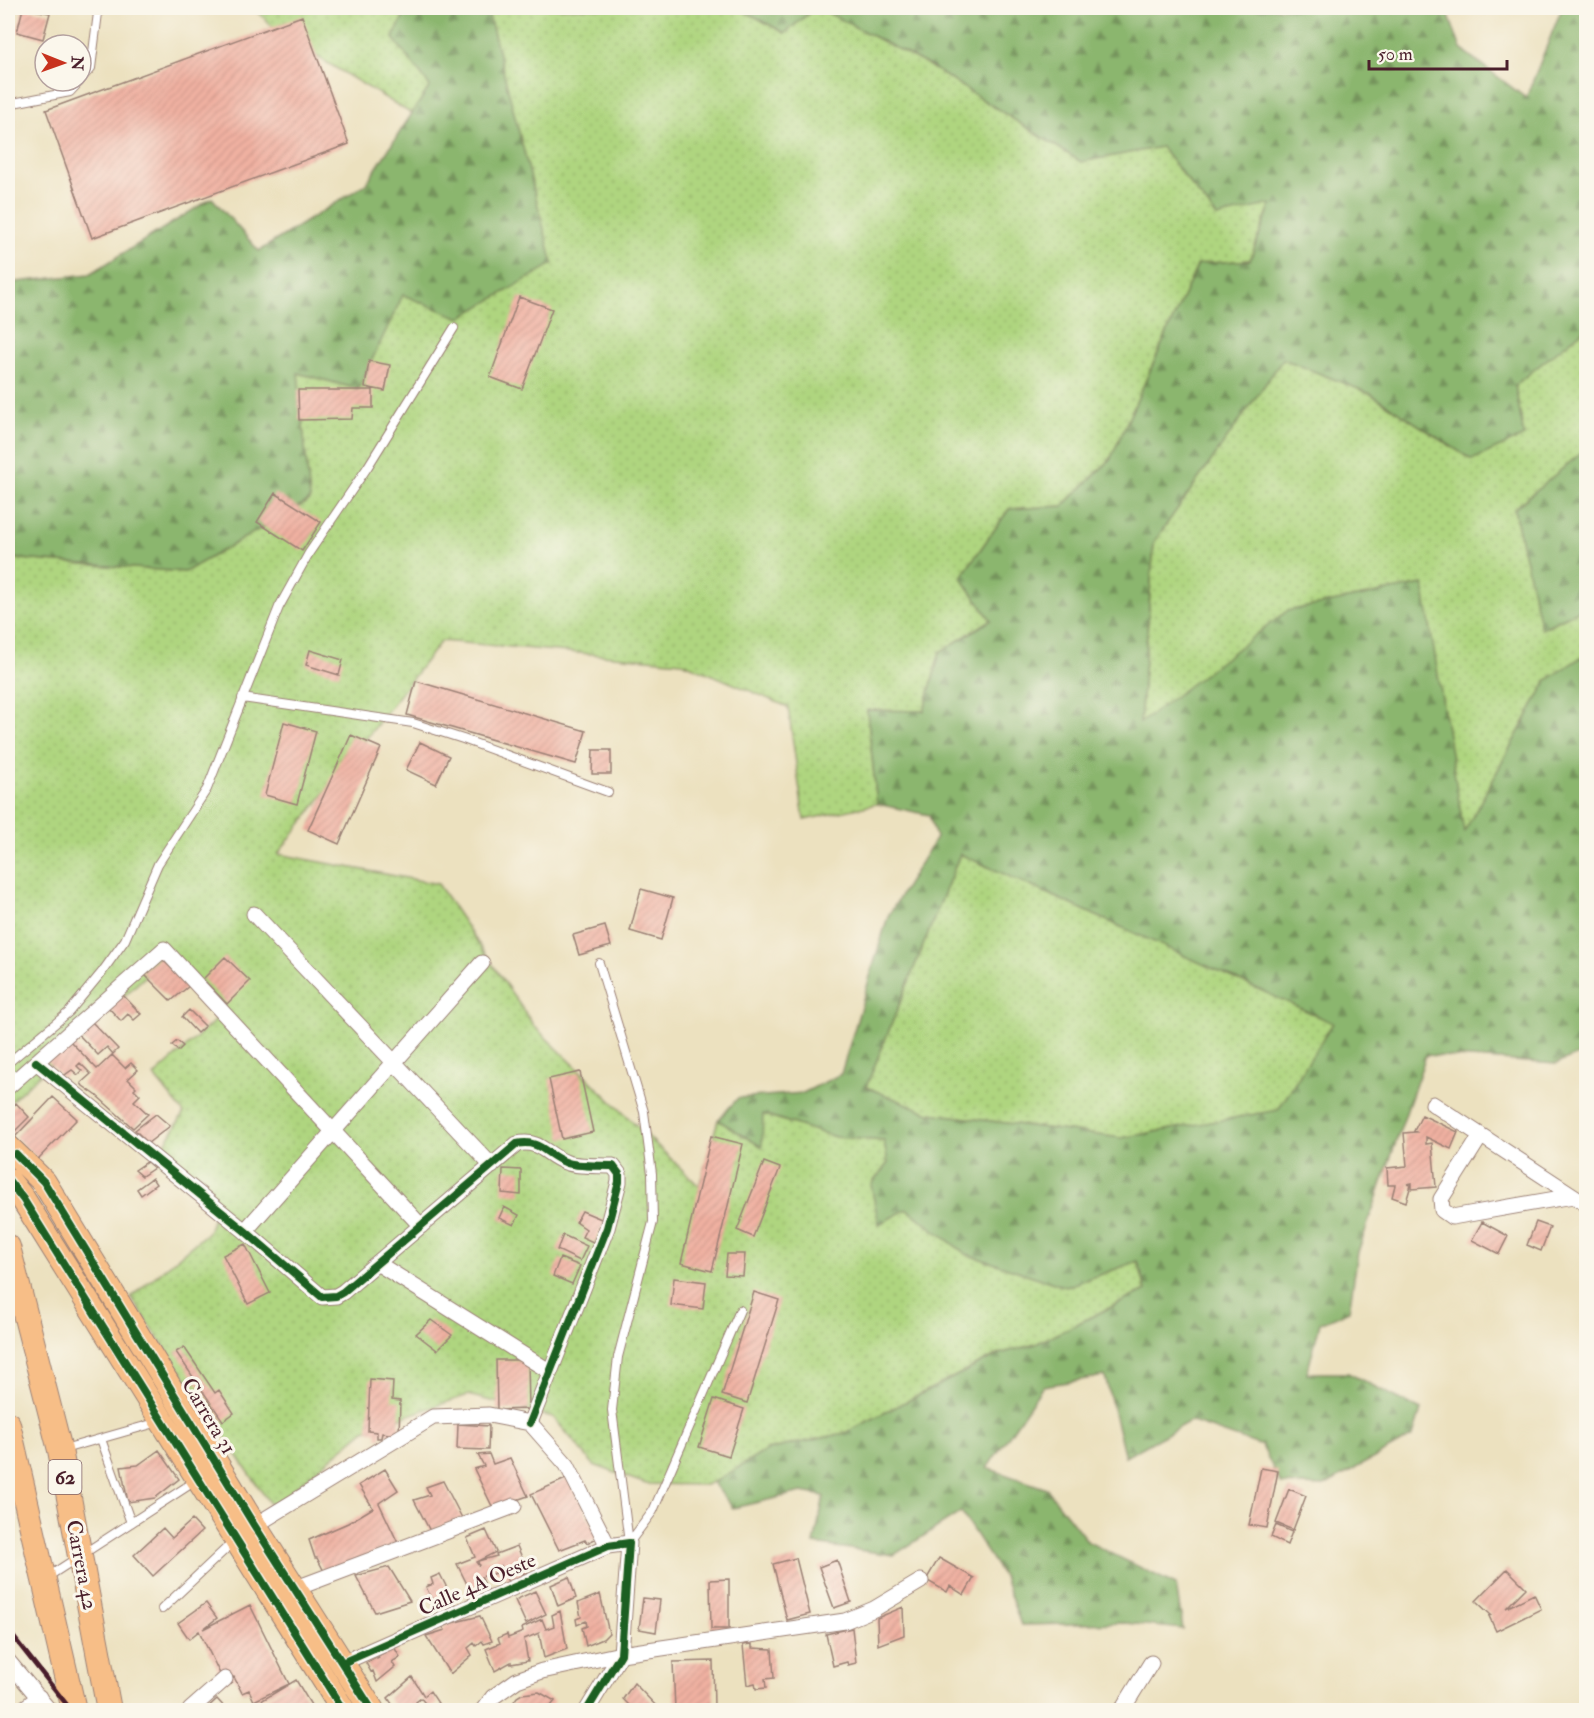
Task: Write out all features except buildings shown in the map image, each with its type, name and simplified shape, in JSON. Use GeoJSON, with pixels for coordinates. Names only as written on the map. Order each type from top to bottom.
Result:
{"type":"FeatureCollection","features":[{"type":"Feature","properties":{"kind":"highway","name":"Carrera 31"},"geometry":{"type":"LineString","coordinates":[[8,1147],[44,1182],[245,1532],[343,1710]]}},
{"type":"Feature","properties":{"kind":"highway","name":"Carrera 31"},"geometry":{"type":"LineString","coordinates":[[8,1180],[23,1199],[163,1421],[209,1472]]}},
{"type":"Feature","properties":{"kind":"highway","name":"Carrera 42"},"geometry":{"type":"LineString","coordinates":[[8,1247],[60,1450],[109,1710]]}},
{"type":"Feature","properties":{"kind":"highway","name":"Carrera 42"},"geometry":{"type":"LineString","coordinates":[[8,1424],[74,1710]]}},
{"type":"Feature","properties":{"kind":"highway","name":"Carrera 31"},"geometry":{"type":"LineString","coordinates":[[245,1532],[294,1589],[372,1710]]}},
{"type":"Feature","properties":{"kind":"street"},"geometry":{"type":"LineString","coordinates":[[254,914],[492,1166]]}},
{"type":"Feature","properties":{"kind":"street"},"geometry":{"type":"LineString","coordinates":[[8,1087],[164,949],[422,1226]]}},
{"type":"Feature","properties":{"kind":"street"},"geometry":{"type":"LineString","coordinates":[[245,1231],[482,963]]}},
{"type":"Feature","properties":{"kind":"street"},"geometry":{"type":"LineString","coordinates":[[36,1062],[245,1231],[322,1297],[343,1293],[517,1144],[528,1142],[539,1146],[566,1163],[613,1166],[619,1174],[619,1182],[607,1228],[530,1423]]}},
{"type":"Feature","properties":{"kind":"street"},"geometry":{"type":"LineString","coordinates":[[1433,1104],[1480,1137],[1587,1204]]}},
{"type":"Feature","properties":{"kind":"street"},"geometry":{"type":"LineString","coordinates":[[1480,1137],[1441,1199],[1442,1210],[1452,1217],[1573,1196]]}},
{"type":"Feature","properties":{"kind":"street"},"geometry":{"type":"LineString","coordinates":[[377,1263],[549,1371]]}},
{"type":"Feature","properties":{"kind":"street"},"geometry":{"type":"LineString","coordinates":[[245,1532],[434,1417],[489,1415],[530,1423],[567,1465],[608,1546]]}},
{"type":"Feature","properties":{"kind":"street"},"geometry":{"type":"LineString","coordinates":[[294,1589],[514,1506]]}},
{"type":"Feature","properties":{"kind":"street"},"geometry":{"type":"LineString","coordinates":[[587,1710],[621,1654],[628,1543]]}},
{"type":"Feature","properties":{"kind":"street","name":"Calle 4A Oeste"},"geometry":{"type":"LineString","coordinates":[[342,1663],[608,1546],[628,1543]]}},
{"type":"Feature","properties":{"kind":"street"},"geometry":{"type":"LineString","coordinates":[[483,1710],[493,1697],[517,1680],[542,1671],[621,1654],[845,1621],[874,1609],[921,1581]]}},
{"type":"Feature","properties":{"kind":"street"},"geometry":{"type":"LineString","coordinates":[[8,1662],[49,1710]]}},
{"type":"Feature","properties":{"kind":"street"},"geometry":{"type":"LineString","coordinates":[[1122,1710],[1151,1663]]}},
{"type":"Feature","properties":{"kind":"street"},"geometry":{"type":"LineString","coordinates":[[190,1710],[225,1679]]}},
{"type":"Feature","properties":{"kind":"street"},"geometry":{"type":"LineString","coordinates":[[22,1710],[39,1697]]}},
{"type":"Feature","properties":{"kind":"lane"},"geometry":{"type":"LineString","coordinates":[[93,52],[98,13]]}},
{"type":"Feature","properties":{"kind":"lane"},"geometry":{"type":"LineString","coordinates":[[8,104],[65,93]]}},
{"type":"Feature","properties":{"kind":"lane"},"geometry":{"type":"LineString","coordinates":[[8,1063],[69,1012],[125,940],[158,864],[207,789],[279,607],[309,553],[367,468],[454,328]]}},
{"type":"Feature","properties":{"kind":"lane"},"geometry":{"type":"LineString","coordinates":[[242,698],[413,723],[608,792]]}},
{"type":"Feature","properties":{"kind":"lane"},"geometry":{"type":"LineString","coordinates":[[599,963],[644,1112],[652,1173],[653,1222],[618,1357],[612,1410],[628,1543]]}},
{"type":"Feature","properties":{"kind":"lane"},"geometry":{"type":"LineString","coordinates":[[628,1543],[653,1511],[740,1310]]}},
{"type":"Feature","properties":{"kind":"lane"},"geometry":{"type":"LineString","coordinates":[[60,1450],[163,1421]]}},
{"type":"Feature","properties":{"kind":"lane"},"geometry":{"type":"LineString","coordinates":[[102,1439],[131,1523]]}},
{"type":"Feature","properties":{"kind":"lane"},"geometry":{"type":"LineString","coordinates":[[44,1580],[209,1472]]}},
{"type":"Feature","properties":{"kind":"lane"},"geometry":{"type":"LineString","coordinates":[[162,1608],[245,1532]]}},
{"type":"Feature","properties":{"kind":"green space"},"geometry":{"type":"Polygon","coordinates":[[[254,8],[408,8],[393,38],[430,86],[412,114],[281,35],[254,8]]]}},
{"type":"Feature","properties":{"kind":"green space"},"geometry":{"type":"Polygon","coordinates":[[[408,8],[487,8],[553,264],[460,318],[403,295],[358,389],[298,373],[310,500],[185,572],[8,558],[8,283],[90,274],[212,198],[259,251],[366,184],[430,86],[393,38],[408,8]]]}},
{"type":"Feature","properties":{"kind":"green space"},"geometry":{"type":"Polygon","coordinates":[[[487,8],[739,8],[785,33],[815,8],[819,8],[928,65],[1081,162],[1161,147],[1217,217],[1271,203],[1250,260],[1198,264],[1110,460],[1063,506],[1009,509],[961,577],[991,620],[940,652],[924,711],[867,710],[877,804],[804,820],[788,707],[682,662],[441,641],[278,854],[438,884],[534,1026],[699,1186],[718,1120],[761,1146],[762,1114],[835,1137],[884,1141],[888,1163],[871,1185],[966,1254],[1066,1287],[1138,1261],[1146,1290],[1036,1344],[998,1354],[845,1433],[767,1450],[725,1477],[705,1485],[646,1484],[594,1465],[553,1417],[468,1395],[365,1430],[272,1507],[131,1297],[208,1232],[216,1210],[156,1158],[184,1113],[154,1076],[218,1018],[166,957],[8,1104],[8,558],[185,572],[310,500],[298,373],[358,389],[403,294],[552,264],[487,8]]]}},
{"type":"Feature","properties":{"kind":"green space"},"geometry":{"type":"Polygon","coordinates":[[[739,8],[815,8],[785,33],[739,8]]]}},
{"type":"Feature","properties":{"kind":"green space"},"geometry":{"type":"Polygon","coordinates":[[[819,8],[1446,8],[1461,49],[1526,98],[1562,8],[1586,8],[1586,328],[1515,385],[1524,436],[1472,460],[1371,394],[1283,359],[1154,542],[1140,723],[1287,611],[1423,584],[1464,832],[1547,680],[1586,654],[1586,1052],[1556,1064],[1426,1055],[1358,1252],[1349,1311],[1320,1323],[1307,1373],[1348,1373],[1421,1410],[1413,1436],[1324,1486],[1281,1484],[1262,1446],[1190,1421],[1125,1457],[1105,1376],[1043,1386],[987,1468],[1047,1489],[1088,1542],[1176,1585],[1183,1629],[1125,1623],[1021,1625],[1004,1578],[961,1512],[894,1555],[814,1544],[824,1496],[802,1492],[733,1508],[713,1483],[767,1450],[845,1433],[999,1354],[1036,1344],[1146,1290],[1138,1261],[1066,1287],[966,1254],[907,1209],[879,1224],[871,1185],[888,1163],[884,1141],[835,1137],[763,1114],[762,1147],[718,1120],[738,1098],[803,1093],[841,1074],[888,916],[936,838],[929,815],[877,804],[867,710],[924,711],[940,652],[991,620],[961,577],[1009,509],[1063,506],[1110,460],[1198,264],[1250,260],[1271,204],[1217,217],[1161,147],[1081,162],[928,65],[819,8]],[[960,854],[866,1087],[929,1113],[1121,1138],[1278,1110],[1333,1023],[960,854]]]}},
{"type":"Feature","properties":{"kind":"green space"},"geometry":{"type":"Polygon","coordinates":[[[1586,328],[1586,449],[1514,509],[1542,629],[1586,607],[1586,654],[1547,680],[1464,833],[1140,724],[1154,542],[1283,358],[1371,394],[1472,460],[1515,385],[1586,328]]]}},
{"type":"Feature","properties":{"kind":"green space"},"geometry":{"type":"Polygon","coordinates":[[[1586,449],[1586,607],[1541,629],[1514,509],[1586,449]]]}},
{"type":"Feature","properties":{"kind":"green space"},"geometry":{"type":"Polygon","coordinates":[[[960,854],[1334,1023],[1278,1111],[1121,1138],[929,1113],[866,1087],[960,854]]]}},
{"type":"Feature","properties":{"kind":"railway"},"geometry":{"type":"LineString","coordinates":[[8,1630],[71,1710]]}},
{"type":"Feature","properties":{"kind":"cycle path"},"geometry":{"type":"LineString","coordinates":[[36,1062],[245,1231],[322,1297],[336,1296],[343,1292],[517,1144],[532,1144],[570,1164],[613,1166],[619,1174],[619,1182],[607,1228],[530,1423]]}},
{"type":"Feature","properties":{"kind":"cycle path"},"geometry":{"type":"LineString","coordinates":[[16,1154],[44,1182],[254,1525],[372,1710]]}},
{"type":"Feature","properties":{"kind":"cycle path"},"geometry":{"type":"LineString","coordinates":[[8,1180],[23,1199],[343,1710]]}},
{"type":"Feature","properties":{"kind":"cycle path"},"geometry":{"type":"LineString","coordinates":[[342,1663],[608,1546],[629,1543],[621,1654],[587,1710]]}}]}
